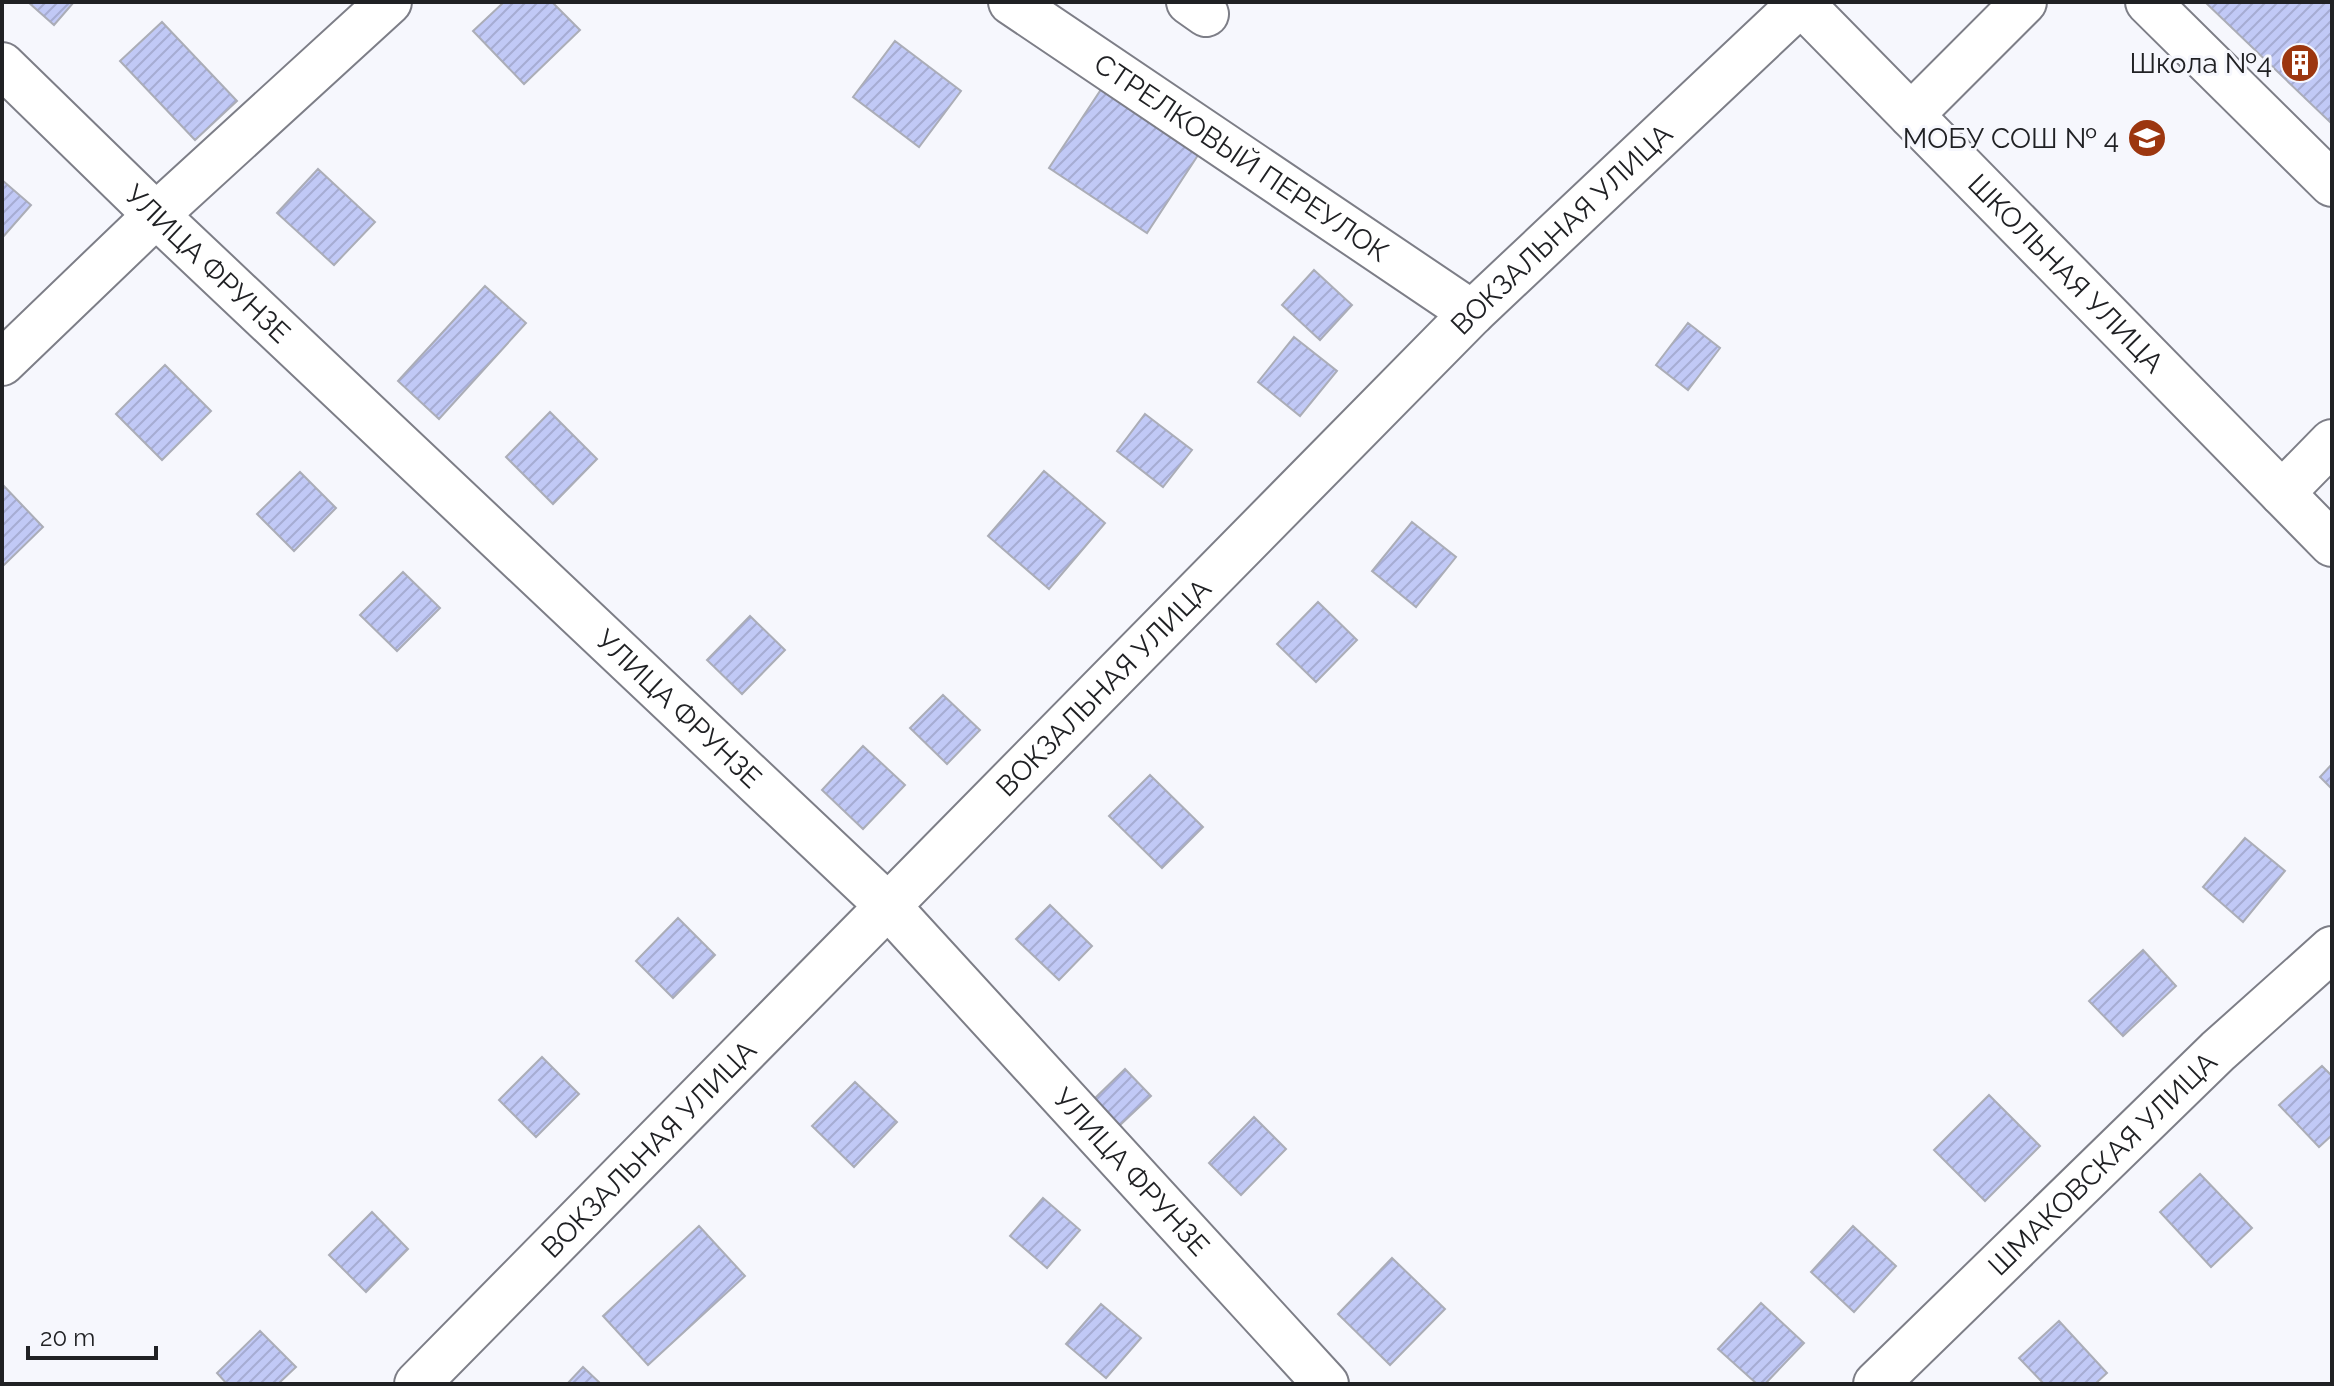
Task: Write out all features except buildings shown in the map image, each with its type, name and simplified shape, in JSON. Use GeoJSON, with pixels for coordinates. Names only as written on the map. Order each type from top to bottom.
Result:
{"type":"FeatureCollection","features":[{"type":"Feature","properties":{"kind":"street"},"geometry":{"type":"LineString","coordinates":[[2,363],[156,215],[389,2]]}},
{"type":"Feature","properties":{"kind":"street","name":"СТРЕЛКОВЫЙ ПЕРЕУЛОК"},"geometry":{"type":"LineString","coordinates":[[1011,2],[1472,313]]}},
{"type":"Feature","properties":{"kind":"street","name":"ВОКЗАЛЬНАЯ УЛИЦА"},"geometry":{"type":"LineString","coordinates":[[417,1384],[1472,313],[1801,2]]}},
{"type":"Feature","properties":{"kind":"street","name":"ШКОЛЬНАЯ УЛИЦА"},"geometry":{"type":"LineString","coordinates":[[1801,2],[2332,544]]}},
{"type":"Feature","properties":{"kind":"street"},"geometry":{"type":"LineString","coordinates":[[1911,115],[2024,2]]}},
{"type":"Feature","properties":{"kind":"street"},"geometry":{"type":"LineString","coordinates":[[2148,2],[2332,184]]}},
{"type":"Feature","properties":{"kind":"street","name":"УЛИЦА ФРУНЗЕ"},"geometry":{"type":"LineString","coordinates":[[2,65],[156,215],[887,905],[1326,1384]]}},
{"type":"Feature","properties":{"kind":"street"},"geometry":{"type":"LineString","coordinates":[[2282,493],[2332,442]]}},
{"type":"Feature","properties":{"kind":"street","name":"ШМАКОВСКАЯ УЛИЦА"},"geometry":{"type":"LineString","coordinates":[[1876,1384],[2218,1051],[2332,949]]}},
{"type":"Feature","properties":{"kind":"place","name":"Школа №4"},"geometry":{"type":"Point","coordinates":[2300,63]}},
{"type":"Feature","properties":{"kind":"place","name":"МОБУ СОШ № 4"},"geometry":{"type":"Point","coordinates":[2147,138]}}]}
